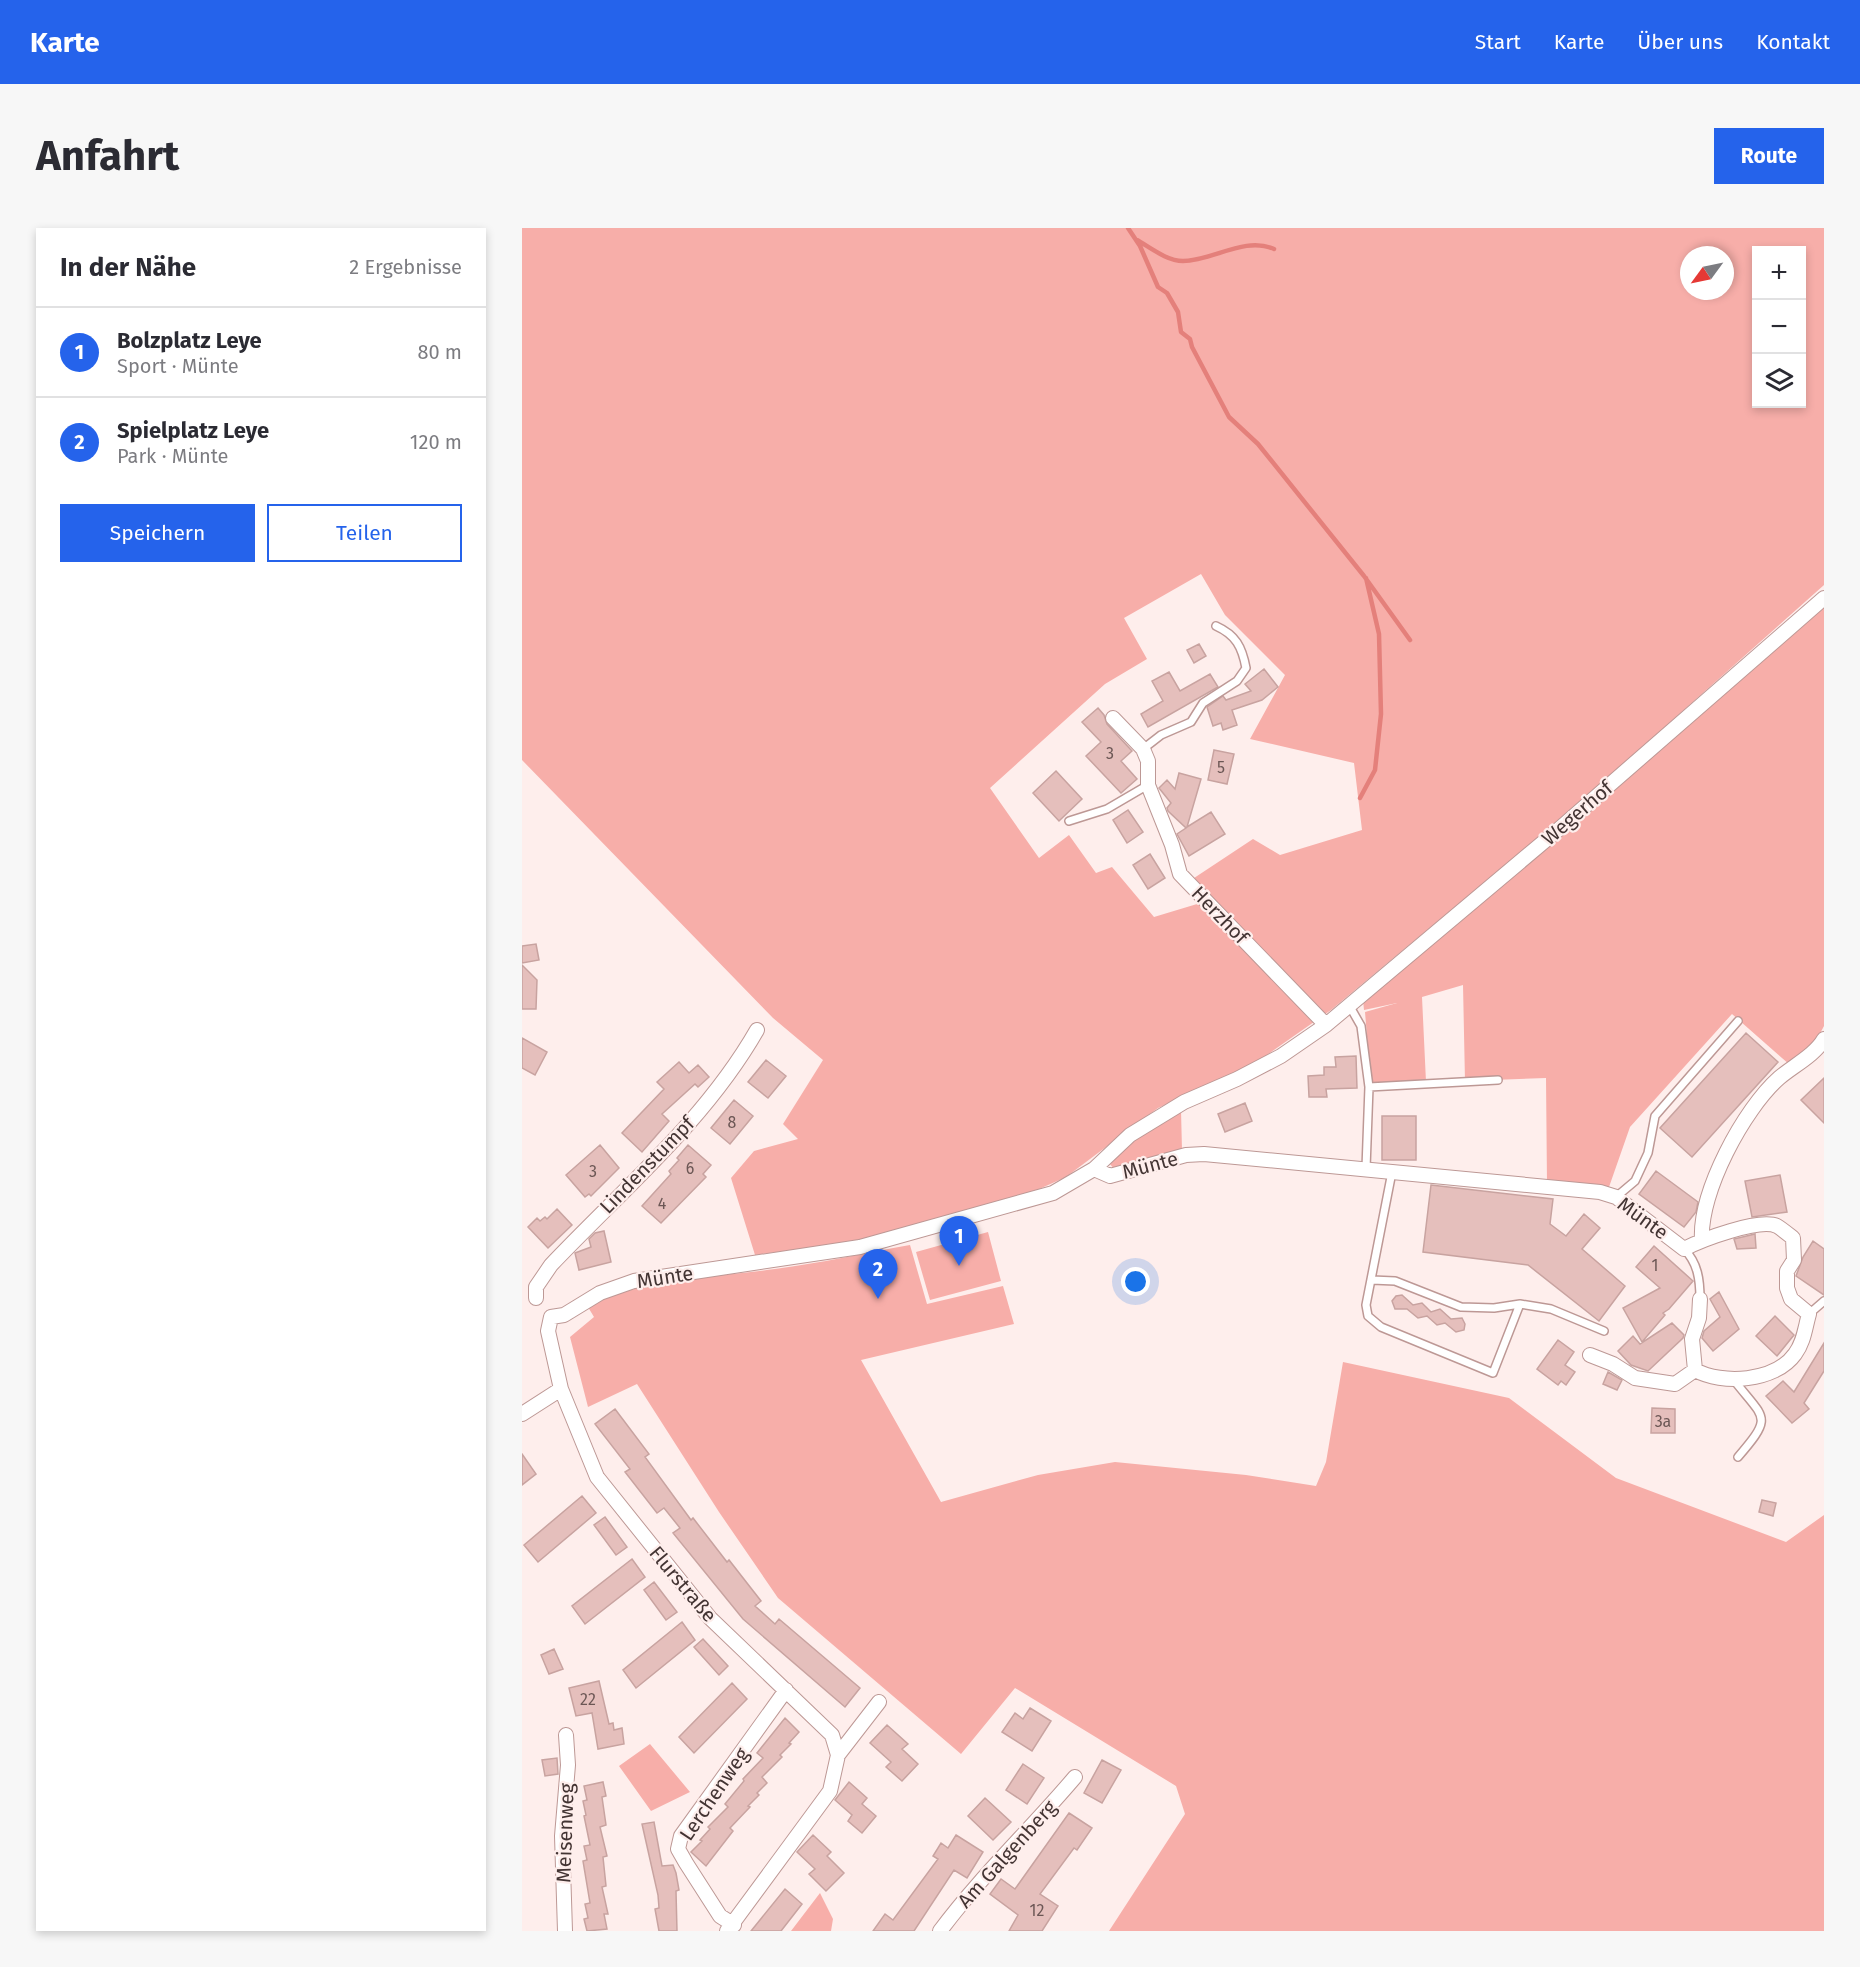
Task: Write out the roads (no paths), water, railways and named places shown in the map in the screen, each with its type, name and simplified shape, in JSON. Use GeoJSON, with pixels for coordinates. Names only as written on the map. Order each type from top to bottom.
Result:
{"type":"FeatureCollection","features":[{"type":"Feature","properties":{"kind":"street","name":"Wegerhof"},"geometry":{"type":"LineString","coordinates":[[1094,1169],[1130,1135],[1184,1102],[1237,1079],[1281,1056],[1326,1025],[1559,829],[1824,598]]}},
{"type":"Feature","properties":{"kind":"street"},"geometry":{"type":"LineString","coordinates":[[1113,718],[1143,749]]}},
{"type":"Feature","properties":{"kind":"street","name":"Herzhof"},"geometry":{"type":"LineString","coordinates":[[1143,749],[1148,761],[1148,785],[1172,845],[1180,874],[1326,1025]]}},
{"type":"Feature","properties":{"kind":"street","name":"Lindenstumpf"},"geometry":{"type":"LineString","coordinates":[[529,1299],[551,1265],[690,1122],[732,1073],[758,1030]]}},
{"type":"Feature","properties":{"kind":"street","name":"Münte"},"geometry":{"type":"LineString","coordinates":[[1702,1240],[1701,1226],[1708,1198],[1735,1135],[1777,1080],[1824,1041]]}},
{"type":"Feature","properties":{"kind":"street","name":"Münte"},"geometry":{"type":"LineString","coordinates":[[551,1317],[564,1316],[600,1293],[634,1281],[843,1251],[1053,1193],[1094,1169],[1110,1176],[1186,1155],[1204,1154],[1600,1192],[1616,1197],[1684,1249],[1702,1240],[1752,1226],[1775,1225],[1793,1238],[1794,1260],[1787,1271],[1787,1288],[1791,1299],[1809,1314]]}},
{"type":"Feature","properties":{"kind":"street"},"geometry":{"type":"LineString","coordinates":[[529,1299],[551,1317]]}},
{"type":"Feature","properties":{"kind":"street","name":"Münte"},"geometry":{"type":"LineString","coordinates":[[1695,1370],[1692,1339],[1699,1318],[1700,1299]]}},
{"type":"Feature","properties":{"kind":"street"},"geometry":{"type":"LineString","coordinates":[[1590,1355],[1613,1364],[1635,1378],[1675,1384],[1695,1370],[1708,1378],[1733,1379],[1782,1368],[1795,1354],[1804,1336],[1809,1314]]}},
{"type":"Feature","properties":{"kind":"street","name":"Flurstraße"},"geometry":{"type":"LineString","coordinates":[[551,1317],[548,1331],[561,1389],[597,1477],[710,1618],[832,1735],[838,1755]]}},
{"type":"Feature","properties":{"kind":"street"},"geometry":{"type":"LineString","coordinates":[[522,1414],[561,1389]]}},
{"type":"Feature","properties":{"kind":"street","name":"Lerchenweg"},"geometry":{"type":"LineString","coordinates":[[730,1928],[678,1849],[681,1836],[786,1690]]}},
{"type":"Feature","properties":{"kind":"street"},"geometry":{"type":"LineString","coordinates":[[730,1928],[830,1791],[838,1755],[879,1702]]}},
{"type":"Feature","properties":{"kind":"street","name":"Meisenweg"},"geometry":{"type":"LineString","coordinates":[[565,1931],[562,1836],[568,1766],[566,1735]]}},
{"type":"Feature","properties":{"kind":"street","name":"Am Galgenberg"},"geometry":{"type":"LineString","coordinates":[[940,1931],[986,1873],[1030,1829],[1075,1777]]}},
{"type":"Feature","properties":{"kind":"lane"},"geometry":{"type":"LineString","coordinates":[[1143,749],[1161,735],[1191,722],[1203,703],[1237,681],[1246,668],[1243,651],[1236,639],[1216,626]]}},
{"type":"Feature","properties":{"kind":"lane"},"geometry":{"type":"LineString","coordinates":[[1069,821],[1107,809],[1148,785]]}},
{"type":"Feature","properties":{"kind":"lane"},"geometry":{"type":"LineString","coordinates":[[1349,1005],[1361,1026],[1369,1087],[1366,1168]]}},
{"type":"Feature","properties":{"kind":"lane"},"geometry":{"type":"LineString","coordinates":[[1616,1197],[1635,1181],[1648,1153],[1655,1116],[1738,1021]]}},
{"type":"Feature","properties":{"kind":"lane"},"geometry":{"type":"LineString","coordinates":[[1369,1087],[1498,1080]]}},
{"type":"Feature","properties":{"kind":"lane"},"geometry":{"type":"LineString","coordinates":[[1392,1172],[1366,1305],[1368,1316],[1382,1327],[1493,1373],[1520,1304]]}},
{"type":"Feature","properties":{"kind":"lane","name":"Münte"},"geometry":{"type":"LineString","coordinates":[[1684,1249],[1692,1257],[1698,1270],[1700,1299]]}},
{"type":"Feature","properties":{"kind":"lane"},"geometry":{"type":"LineString","coordinates":[[1372,1280],[1395,1281],[1461,1307],[1494,1308],[1520,1304],[1551,1309],[1604,1331]]}},
{"type":"Feature","properties":{"kind":"lane"},"geometry":{"type":"LineString","coordinates":[[1809,1314],[1824,1301]]}},
{"type":"Feature","properties":{"kind":"lane"},"geometry":{"type":"LineString","coordinates":[[1733,1379],[1759,1412],[1763,1424],[1738,1457]]}},
{"type":"Feature","properties":{"kind":"waterway"},"geometry":{"type":"LineString","coordinates":[[1128,228],[1140,246],[1158,287],[1167,293],[1178,312],[1181,332],[1190,339],[1229,417],[1258,444],[1364,576],[1410,640]]}},
{"type":"Feature","properties":{"kind":"waterway"},"geometry":{"type":"LineString","coordinates":[[1137,240],[1165,256],[1183,261],[1251,245],[1274,249]]}},
{"type":"Feature","properties":{"kind":"waterway"},"geometry":{"type":"LineString","coordinates":[[1360,798],[1375,770],[1381,714],[1379,634],[1366,578]]}},
{"type":"Feature","properties":{"kind":"place","name":"Bolzplatz Leye"},"geometry":{"type":"Point","coordinates":[959,1266]}},
{"type":"Feature","properties":{"kind":"place","name":"Spielplatz Leye"},"geometry":{"type":"Point","coordinates":[878,1299]}}]}
